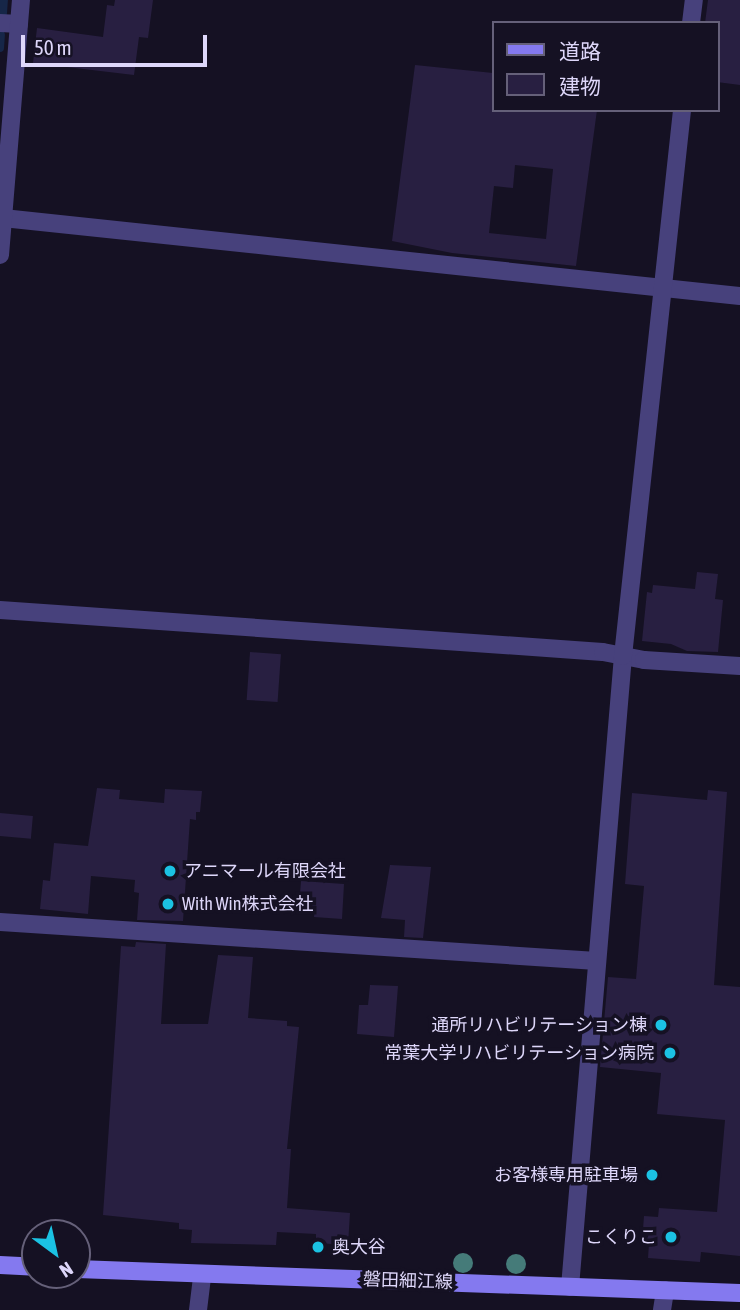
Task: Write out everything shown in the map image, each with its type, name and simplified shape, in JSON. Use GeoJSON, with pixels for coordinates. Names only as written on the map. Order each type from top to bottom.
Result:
{"type":"FeatureCollection","features":[{"type":"Feature","properties":{"kind":"main road"},"geometry":{"type":"LineString","coordinates":[[0,1265],[21,1266]]}},
{"type":"Feature","properties":{"kind":"main road","name":"磐田細江線"},"geometry":{"type":"LineString","coordinates":[[91,1270],[740,1293]]}},
{"type":"Feature","properties":{"kind":"street"},"geometry":{"type":"LineString","coordinates":[[0,255],[21,0]]}},
{"type":"Feature","properties":{"kind":"street"},"geometry":{"type":"LineString","coordinates":[[691,21],[694,0]]}},
{"type":"Feature","properties":{"kind":"street"},"geometry":{"type":"LineString","coordinates":[[0,23],[19,24]]}},
{"type":"Feature","properties":{"kind":"street"},"geometry":{"type":"LineString","coordinates":[[570,1287],[623,656],[682,112]]}},
{"type":"Feature","properties":{"kind":"street"},"geometry":{"type":"LineString","coordinates":[[3,218],[740,296]]}},
{"type":"Feature","properties":{"kind":"street"},"geometry":{"type":"LineString","coordinates":[[0,610],[740,666]]}},
{"type":"Feature","properties":{"kind":"street"},"geometry":{"type":"LineString","coordinates":[[0,922],[597,961]]}},
{"type":"Feature","properties":{"kind":"street"},"geometry":{"type":"LineString","coordinates":[[198,1310],[202,1275]]}},
{"type":"Feature","properties":{"kind":"street"},"geometry":{"type":"LineString","coordinates":[[662,1310],[665,1290]]}},
{"type":"Feature","properties":{"kind":"building"},"geometry":{"type":"Polygon","coordinates":[[[115,0],[153,0],[148,38],[139,37],[134,75],[33,63],[37,28],[103,37],[107,5],[114,6],[115,0]]]}},
{"type":"Feature","properties":{"kind":"building"},"geometry":{"type":"Polygon","coordinates":[[[708,0],[740,0],[740,85],[719,82],[719,21],[705,21],[708,0]]]}},
{"type":"Feature","properties":{"kind":"building"},"geometry":{"type":"Polygon","coordinates":[[[415,65],[491,73],[491,112],[597,112],[576,266],[452,253],[392,241],[415,65]],[[515,165],[513,188],[494,186],[489,233],[546,239],[553,169],[515,165]]]}},
{"type":"Feature","properties":{"kind":"building"},"geometry":{"type":"Polygon","coordinates":[[[697,572],[718,574],[715,599],[723,600],[718,652],[687,651],[671,644],[642,641],[647,592],[652,593],[653,585],[695,589],[697,572]]]}},
{"type":"Feature","properties":{"kind":"building"},"geometry":{"type":"Polygon","coordinates":[[[250,652],[281,654],[278,702],[247,700],[250,652]]]}},
{"type":"Feature","properties":{"kind":"building"},"geometry":{"type":"Polygon","coordinates":[[[97,788],[120,790],[119,799],[164,803],[165,789],[202,791],[200,812],[196,812],[196,820],[190,819],[183,921],[137,920],[139,893],[134,892],[135,880],[91,876],[88,914],[40,909],[43,880],[50,881],[54,843],[88,846],[97,788]]]}},
{"type":"Feature","properties":{"kind":"building"},"geometry":{"type":"Polygon","coordinates":[[[708,790],[727,792],[714,985],[740,987],[740,1256],[701,1252],[700,1262],[648,1258],[649,1243],[642,1242],[644,1216],[658,1217],[659,1208],[717,1212],[725,1120],[657,1114],[661,1073],[600,1067],[608,977],[636,979],[644,886],[625,884],[632,793],[707,800],[708,790]]]}},
{"type":"Feature","properties":{"kind":"building"},"geometry":{"type":"Polygon","coordinates":[[[0,813],[33,816],[31,839],[0,836],[0,813]]]}},
{"type":"Feature","properties":{"kind":"building"},"geometry":{"type":"Polygon","coordinates":[[[390,865],[431,867],[423,938],[404,937],[405,920],[381,918],[390,865]]]}},
{"type":"Feature","properties":{"kind":"building"},"geometry":{"type":"Polygon","coordinates":[[[301,881],[344,884],[342,919],[314,917],[315,909],[299,908],[301,881]]]}},
{"type":"Feature","properties":{"kind":"building"},"geometry":{"type":"Polygon","coordinates":[[[136,942],[166,944],[161,1024],[208,1024],[218,955],[253,957],[248,1018],[287,1021],[287,1026],[299,1027],[287,1149],[291,1149],[287,1208],[350,1213],[348,1245],[316,1243],[316,1234],[277,1232],[276,1245],[191,1243],[192,1230],[179,1229],[179,1223],[103,1215],[121,946],[135,947],[136,942]]]}},
{"type":"Feature","properties":{"kind":"building"},"geometry":{"type":"Polygon","coordinates":[[[370,985],[398,986],[394,1037],[357,1034],[359,1005],[368,1005],[370,985]]]}},
{"type":"Feature","properties":{"kind":"waterway"},"geometry":{"type":"LineString","coordinates":[[3,13],[4,0]]}},
{"type":"Feature","properties":{"kind":"waterway"},"geometry":{"type":"LineString","coordinates":[[0,48],[1,35]]}},
{"type":"Feature","properties":{"kind":"place","name":"アニマール有限会社"},"geometry":{"type":"Point","coordinates":[170,871]}},
{"type":"Feature","properties":{"kind":"place","name":"With Win株式会社"},"geometry":{"type":"Point","coordinates":[168,904]}},
{"type":"Feature","properties":{"kind":"place","name":"通所リハビリテーション棟"},"geometry":{"type":"Point","coordinates":[661,1025]}},
{"type":"Feature","properties":{"kind":"place","name":"常葉大学リハビリテーション病院"},"geometry":{"type":"Point","coordinates":[670,1053]}},
{"type":"Feature","properties":{"kind":"place","name":"お客様専用駐車場"},"geometry":{"type":"Point","coordinates":[652,1175]}},
{"type":"Feature","properties":{"kind":"place","name":"こくりこ"},"geometry":{"type":"Point","coordinates":[671,1237]}},
{"type":"Feature","properties":{"kind":"place","name":"奥大谷"},"geometry":{"type":"Point","coordinates":[318,1247]}}]}
